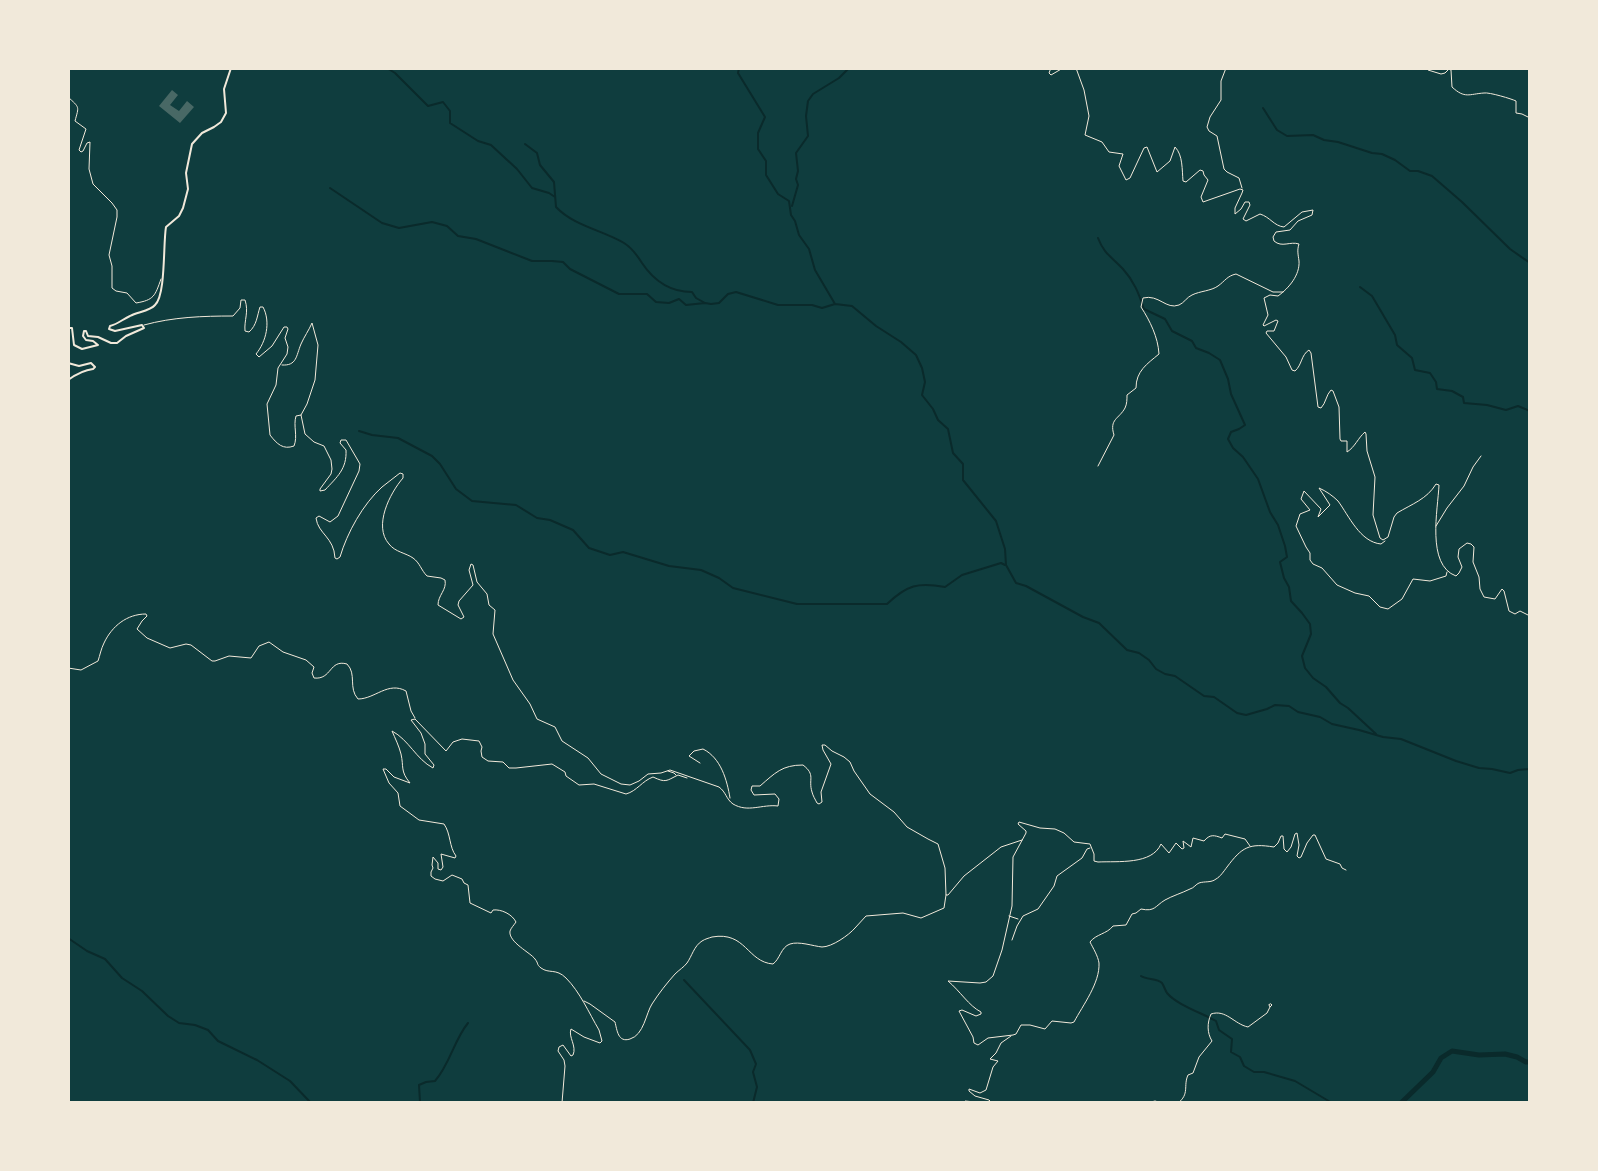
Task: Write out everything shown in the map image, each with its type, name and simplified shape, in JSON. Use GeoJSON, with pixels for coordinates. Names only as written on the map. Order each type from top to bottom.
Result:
{"type":"FeatureCollection","features":[{"type":"Feature","properties":{"kind":"main road"},"geometry":{"type":"LineString","coordinates":[[68,328],[72,328],[74,345],[82,349],[98,345],[86,340],[84,331],[88,337],[117,343],[144,328],[142,325],[115,331],[109,329],[126,317],[156,304],[164,274],[166,227],[183,208],[188,189],[186,173],[192,144],[202,133],[221,122],[226,113],[224,89],[231,68]]}},
{"type":"Feature","properties":{"kind":"main road"},"geometry":{"type":"LineString","coordinates":[[68,363],[79,366],[91,363],[95,367],[68,380]]}},
{"type":"Feature","properties":{"kind":"street"},"geometry":{"type":"LineString","coordinates":[[1051,68],[1051,75],[1063,68]]}},
{"type":"Feature","properties":{"kind":"street"},"geometry":{"type":"LineString","coordinates":[[1076,68],[1089,112],[1085,135],[1102,142],[1109,152],[1122,154],[1119,166],[1126,180],[1130,178],[1144,148],[1147,147],[1157,172],[1170,161],[1175,147],[1179,150],[1183,181],[1186,182],[1200,170],[1208,180],[1201,197],[1203,202],[1242,190]]}},
{"type":"Feature","properties":{"kind":"street"},"geometry":{"type":"LineString","coordinates":[[1226,68],[1221,81],[1221,100],[1207,127],[1216,136],[1224,169],[1239,178],[1242,190],[1234,212],[1237,213],[1245,202],[1249,202],[1243,219],[1246,221],[1260,214],[1284,227],[1302,212],[1313,210],[1312,215],[1298,222],[1290,230],[1276,232],[1273,237],[1274,241],[1281,245],[1296,242],[1299,244],[1299,262],[1297,273],[1284,292],[1279,296],[1270,295],[1264,298],[1268,314],[1263,325],[1278,321],[1274,331],[1266,333],[1292,370],[1298,369],[1305,352],[1309,350],[1311,353],[1318,407],[1321,408],[1325,404],[1328,392],[1333,391],[1339,407],[1340,439],[1348,441],[1347,452],[1365,432],[1367,451],[1375,477],[1373,515],[1380,538],[1386,539]]}},
{"type":"Feature","properties":{"kind":"street"},"geometry":{"type":"LineString","coordinates":[[1428,68],[1441,74],[1451,70],[1452,87],[1471,96],[1486,93],[1513,99],[1516,101],[1516,113],[1530,118]]}},
{"type":"Feature","properties":{"kind":"street"},"geometry":{"type":"LineString","coordinates":[[68,97],[79,109],[75,121],[86,129],[79,149],[81,152],[86,143],[90,142],[89,169],[93,184],[117,210],[109,255],[112,288],[127,293],[136,303],[145,302],[154,296],[164,274]]}},
{"type":"Feature","properties":{"kind":"street"},"geometry":{"type":"LineString","coordinates":[[1098,466],[1114,435],[1112,423],[1125,408],[1127,395],[1136,388],[1139,372],[1159,354],[1151,322],[1141,307],[1143,298],[1154,297],[1164,303],[1180,305],[1189,296],[1219,286],[1231,274],[1241,275],[1273,292],[1284,292]]}},
{"type":"Feature","properties":{"kind":"street"},"geometry":{"type":"LineString","coordinates":[[142,325],[186,317],[233,316],[240,309],[241,300],[245,300],[247,312],[244,328],[249,332],[253,329],[260,307],[263,307],[266,313],[265,337],[256,354],[258,357],[272,346],[284,327],[288,329],[285,338],[287,354],[280,364],[276,385],[267,404],[269,432],[279,445],[285,448],[294,446],[294,424],[296,416],[301,415]]}},
{"type":"Feature","properties":{"kind":"street"},"geometry":{"type":"LineString","coordinates":[[280,364],[286,366],[295,360],[313,323],[318,345],[315,380],[301,415],[305,434],[324,446],[331,460],[331,474],[320,491],[325,490],[342,472],[346,450],[340,443],[341,440],[346,440],[360,464],[338,516],[330,522],[319,516],[315,521],[334,547],[335,558],[340,557],[349,532],[365,508],[382,488],[400,473],[403,474],[385,512],[382,530],[387,541],[393,548],[416,560],[427,576],[445,580],[446,586],[438,605],[461,619],[464,617],[458,605],[473,585],[469,570],[471,564],[473,565],[477,582],[487,594],[489,605],[495,610],[492,631],[513,680],[537,719],[555,727],[562,741],[588,758],[601,774],[629,785],[648,774],[674,771],[719,787],[735,805],[748,809],[778,806],[780,803],[777,795],[754,795],[752,786],[760,786],[777,771],[803,765],[812,776],[811,792],[819,804],[822,802],[821,792],[831,764],[823,750],[822,745],[825,745],[850,762],[853,771],[870,794],[894,812],[907,827],[938,844],[945,868],[944,908],[921,918],[903,913],[866,916],[848,934],[825,947],[790,944],[773,964],[764,962],[740,941],[730,937],[712,937],[701,941],[687,963],[653,1002],[646,1021],[630,1039],[620,1037],[611,1018],[582,1001]]}},
{"type":"Feature","properties":{"kind":"street"},"geometry":{"type":"LineString","coordinates":[[1435,528],[1481,456]]}},
{"type":"Feature","properties":{"kind":"street"},"geometry":{"type":"LineString","coordinates":[[1447,572],[1446,576],[1435,580],[1413,579],[1402,599],[1388,609],[1380,607],[1369,596],[1336,586],[1322,568],[1310,560],[1310,553],[1296,526],[1300,514],[1310,510],[1301,499],[1304,491],[1321,509],[1318,517],[1330,505],[1320,488],[1335,499],[1357,529],[1373,542],[1381,544],[1388,537],[1397,513],[1425,497],[1436,484],[1439,485],[1435,528],[1440,559],[1447,572],[1456,576],[1459,573],[1462,567],[1458,557],[1459,549],[1467,543],[1471,544],[1474,547],[1473,562],[1484,597],[1495,599],[1502,589],[1509,611],[1515,614],[1520,611],[1530,616]]}},
{"type":"Feature","properties":{"kind":"street"},"geometry":{"type":"LineString","coordinates":[[68,668],[81,670],[97,661],[104,642],[122,620],[146,614],[137,629],[147,638],[170,648],[191,645],[215,662],[229,656],[251,657],[261,644],[269,642],[283,652],[311,662],[314,678],[321,679],[337,663],[348,664],[352,672],[353,692],[358,699],[365,699],[390,688],[402,688],[406,691],[415,719],[446,751],[453,742],[462,739],[479,741],[482,757],[488,761],[500,761],[509,768],[521,769],[552,764],[579,785],[594,784],[626,794],[649,778],[663,782],[676,776]]}},
{"type":"Feature","properties":{"kind":"street"},"geometry":{"type":"LineString","coordinates":[[415,719],[411,720],[421,733],[425,754],[433,768],[422,761],[398,734],[391,731],[401,754],[402,769],[410,783],[383,769],[389,783],[398,793],[400,806],[419,820],[444,824],[450,834],[453,853],[456,856],[452,858],[441,854],[441,870],[433,857],[431,876],[443,881],[452,875],[457,877],[468,885],[470,903],[491,913],[499,909],[513,918],[516,922],[510,935],[526,953],[534,957],[538,966],[564,975],[599,1030],[601,1041],[597,1042],[571,1029],[575,1052],[571,1056],[563,1045],[559,1047],[558,1051],[565,1066],[562,1103]]}},
{"type":"Feature","properties":{"kind":"street"},"geometry":{"type":"LineString","coordinates":[[700,763],[689,757],[694,751],[703,749],[709,752],[722,770],[729,800]]}},
{"type":"Feature","properties":{"kind":"street"},"geometry":{"type":"LineString","coordinates":[[666,771],[676,776],[690,777]]}},
{"type":"Feature","properties":{"kind":"street"},"geometry":{"type":"LineString","coordinates":[[1013,1035],[988,1038],[976,1044],[959,1011],[976,1016],[981,1012],[974,1009],[948,981],[980,983],[993,976],[1012,906],[1013,857],[1026,831],[1019,822],[1055,829],[1073,842],[1090,844],[1094,861],[1102,862],[1144,859],[1157,852],[1161,845],[1169,853],[1177,843],[1182,849],[1183,841],[1191,847],[1193,838],[1204,841],[1213,835],[1222,838],[1225,834],[1245,839],[1250,846]]}},
{"type":"Feature","properties":{"kind":"street"},"geometry":{"type":"LineString","coordinates":[[964,1103],[990,1101],[975,1096],[969,1089],[980,1093],[986,1090],[993,1067],[998,1061],[990,1058],[1001,1044],[1016,1034],[1021,1025],[1045,1029],[1052,1021],[1071,1024],[1074,1022],[1098,972],[1099,961],[1090,942],[1092,938],[1109,931],[1113,926],[1126,925],[1132,914],[1141,909],[1154,909],[1167,899],[1193,889],[1199,883],[1216,879],[1237,854],[1250,846],[1274,847],[1281,836],[1287,852],[1297,833],[1299,858],[1315,835],[1326,859],[1340,864],[1346,870]]}},
{"type":"Feature","properties":{"kind":"street"},"geometry":{"type":"LineString","coordinates":[[946,895],[1001,846],[1022,840]]}},
{"type":"Feature","properties":{"kind":"street"},"geometry":{"type":"LineString","coordinates":[[1012,940],[1020,920],[1038,909],[1054,886],[1057,876],[1091,848]]}},
{"type":"Feature","properties":{"kind":"street"},"geometry":{"type":"LineString","coordinates":[[1009,916],[1020,920]]}},
{"type":"Feature","properties":{"kind":"street"},"geometry":{"type":"LineString","coordinates":[[1178,1103],[1186,1094],[1188,1075],[1193,1073],[1199,1057],[1212,1041],[1208,1026],[1211,1014],[1226,1015],[1236,1023],[1248,1027],[1267,1013],[1270,1007]]}},
{"type":"Feature","properties":{"kind":"street"},"geometry":{"type":"LineString","coordinates":[[1147,1103],[1162,1103]]}},
{"type":"Feature","properties":{"kind":"building"},"geometry":{"type":"Polygon","coordinates":[[[172,90],[178,95],[170,105],[179,111],[187,101],[194,107],[180,123],[159,106],[172,90]]]}},
{"type":"Feature","properties":{"kind":"waterway"},"geometry":{"type":"LineString","coordinates":[[387,68],[428,106],[443,102],[450,111],[450,123],[478,141],[491,145],[517,169],[532,188],[555,197]]}},
{"type":"Feature","properties":{"kind":"waterway"},"geometry":{"type":"LineString","coordinates":[[739,68],[738,73],[765,117],[758,133],[758,149],[766,161],[766,175],[778,194],[789,201],[791,215],[799,235],[809,249],[815,270],[835,304],[852,306],[916,355],[925,382],[922,395],[938,420],[948,429],[953,453],[963,464],[963,480],[996,521],[1005,549],[1006,565],[1016,583],[1099,623],[1127,650],[1139,653],[1156,669],[1175,676],[1204,696],[1214,697],[1237,713],[1246,715],[1275,705],[1289,706],[1332,724],[1401,739],[1479,768],[1510,773],[1530,769]]}},
{"type":"Feature","properties":{"kind":"waterway"},"geometry":{"type":"LineString","coordinates":[[792,206],[798,185],[796,153],[808,136],[808,101],[813,94],[839,78],[849,68]]}},
{"type":"Feature","properties":{"kind":"waterway"},"geometry":{"type":"LineString","coordinates":[[1263,108],[1277,130],[1287,136],[1313,135],[1382,154],[1410,171],[1432,176],[1510,249],[1530,263]]}},
{"type":"Feature","properties":{"kind":"waterway"},"geometry":{"type":"LineString","coordinates":[[525,144],[537,153],[540,165],[554,182],[556,207],[571,219],[627,245],[652,275],[664,284],[677,290],[692,292],[696,298],[711,304],[719,303],[728,294],[736,292],[778,305],[812,305],[822,308],[835,304]]}},
{"type":"Feature","properties":{"kind":"waterway"},"geometry":{"type":"LineString","coordinates":[[330,188],[382,223],[399,228],[432,222],[447,226],[458,236],[476,239],[532,261],[563,262],[570,269],[619,294],[647,294],[656,302],[669,303],[679,299],[686,305],[705,303]]}},
{"type":"Feature","properties":{"kind":"waterway"},"geometry":{"type":"LineString","coordinates":[[1098,238],[1106,252],[1130,278],[1144,309],[1165,319],[1172,331],[1192,341],[1196,348],[1220,360],[1245,425],[1231,432],[1228,439],[1258,479],[1285,546],[1287,557],[1280,562],[1291,601],[1310,624],[1311,634],[1302,656],[1305,668],[1376,734]]}},
{"type":"Feature","properties":{"kind":"waterway"},"geometry":{"type":"LineString","coordinates":[[1360,287],[1372,296],[1395,335],[1397,345],[1412,358],[1415,370],[1430,373],[1437,389],[1452,391],[1463,397],[1464,403],[1506,410],[1518,406],[1530,411]]}},
{"type":"Feature","properties":{"kind":"waterway"},"geometry":{"type":"LineString","coordinates":[[359,431],[398,438],[432,456],[456,489],[472,501],[516,505],[537,518],[550,520],[573,530],[589,548],[610,555],[623,552],[669,566],[701,570],[733,588],[797,604],[887,604],[913,586],[945,587],[962,575],[1001,563],[1005,565]]}},
{"type":"Feature","properties":{"kind":"waterway"},"geometry":{"type":"LineString","coordinates":[[68,938],[105,959],[122,978],[142,991],[168,1016],[179,1023],[208,1030],[218,1041],[257,1060],[290,1081],[311,1103]]}},
{"type":"Feature","properties":{"kind":"waterway"},"geometry":{"type":"LineString","coordinates":[[1141,976],[1160,981],[1167,993],[1177,1001],[1216,1021],[1219,1030],[1232,1039],[1231,1052],[1240,1057],[1244,1066],[1254,1072],[1264,1072],[1295,1081],[1332,1103]]}},
{"type":"Feature","properties":{"kind":"waterway"},"geometry":{"type":"LineString","coordinates":[[684,980],[750,1050],[756,1064],[753,1072],[757,1087],[753,1103]]}},
{"type":"Feature","properties":{"kind":"waterway"},"geometry":{"type":"LineString","coordinates":[[419,1103],[419,1085],[435,1081],[468,1023]]}},
{"type":"Feature","properties":{"kind":"waterway"},"geometry":{"type":"LineString","coordinates":[[1401,1103],[1433,1072],[1441,1058],[1452,1051],[1479,1055],[1505,1054],[1530,1062]]}}]}
